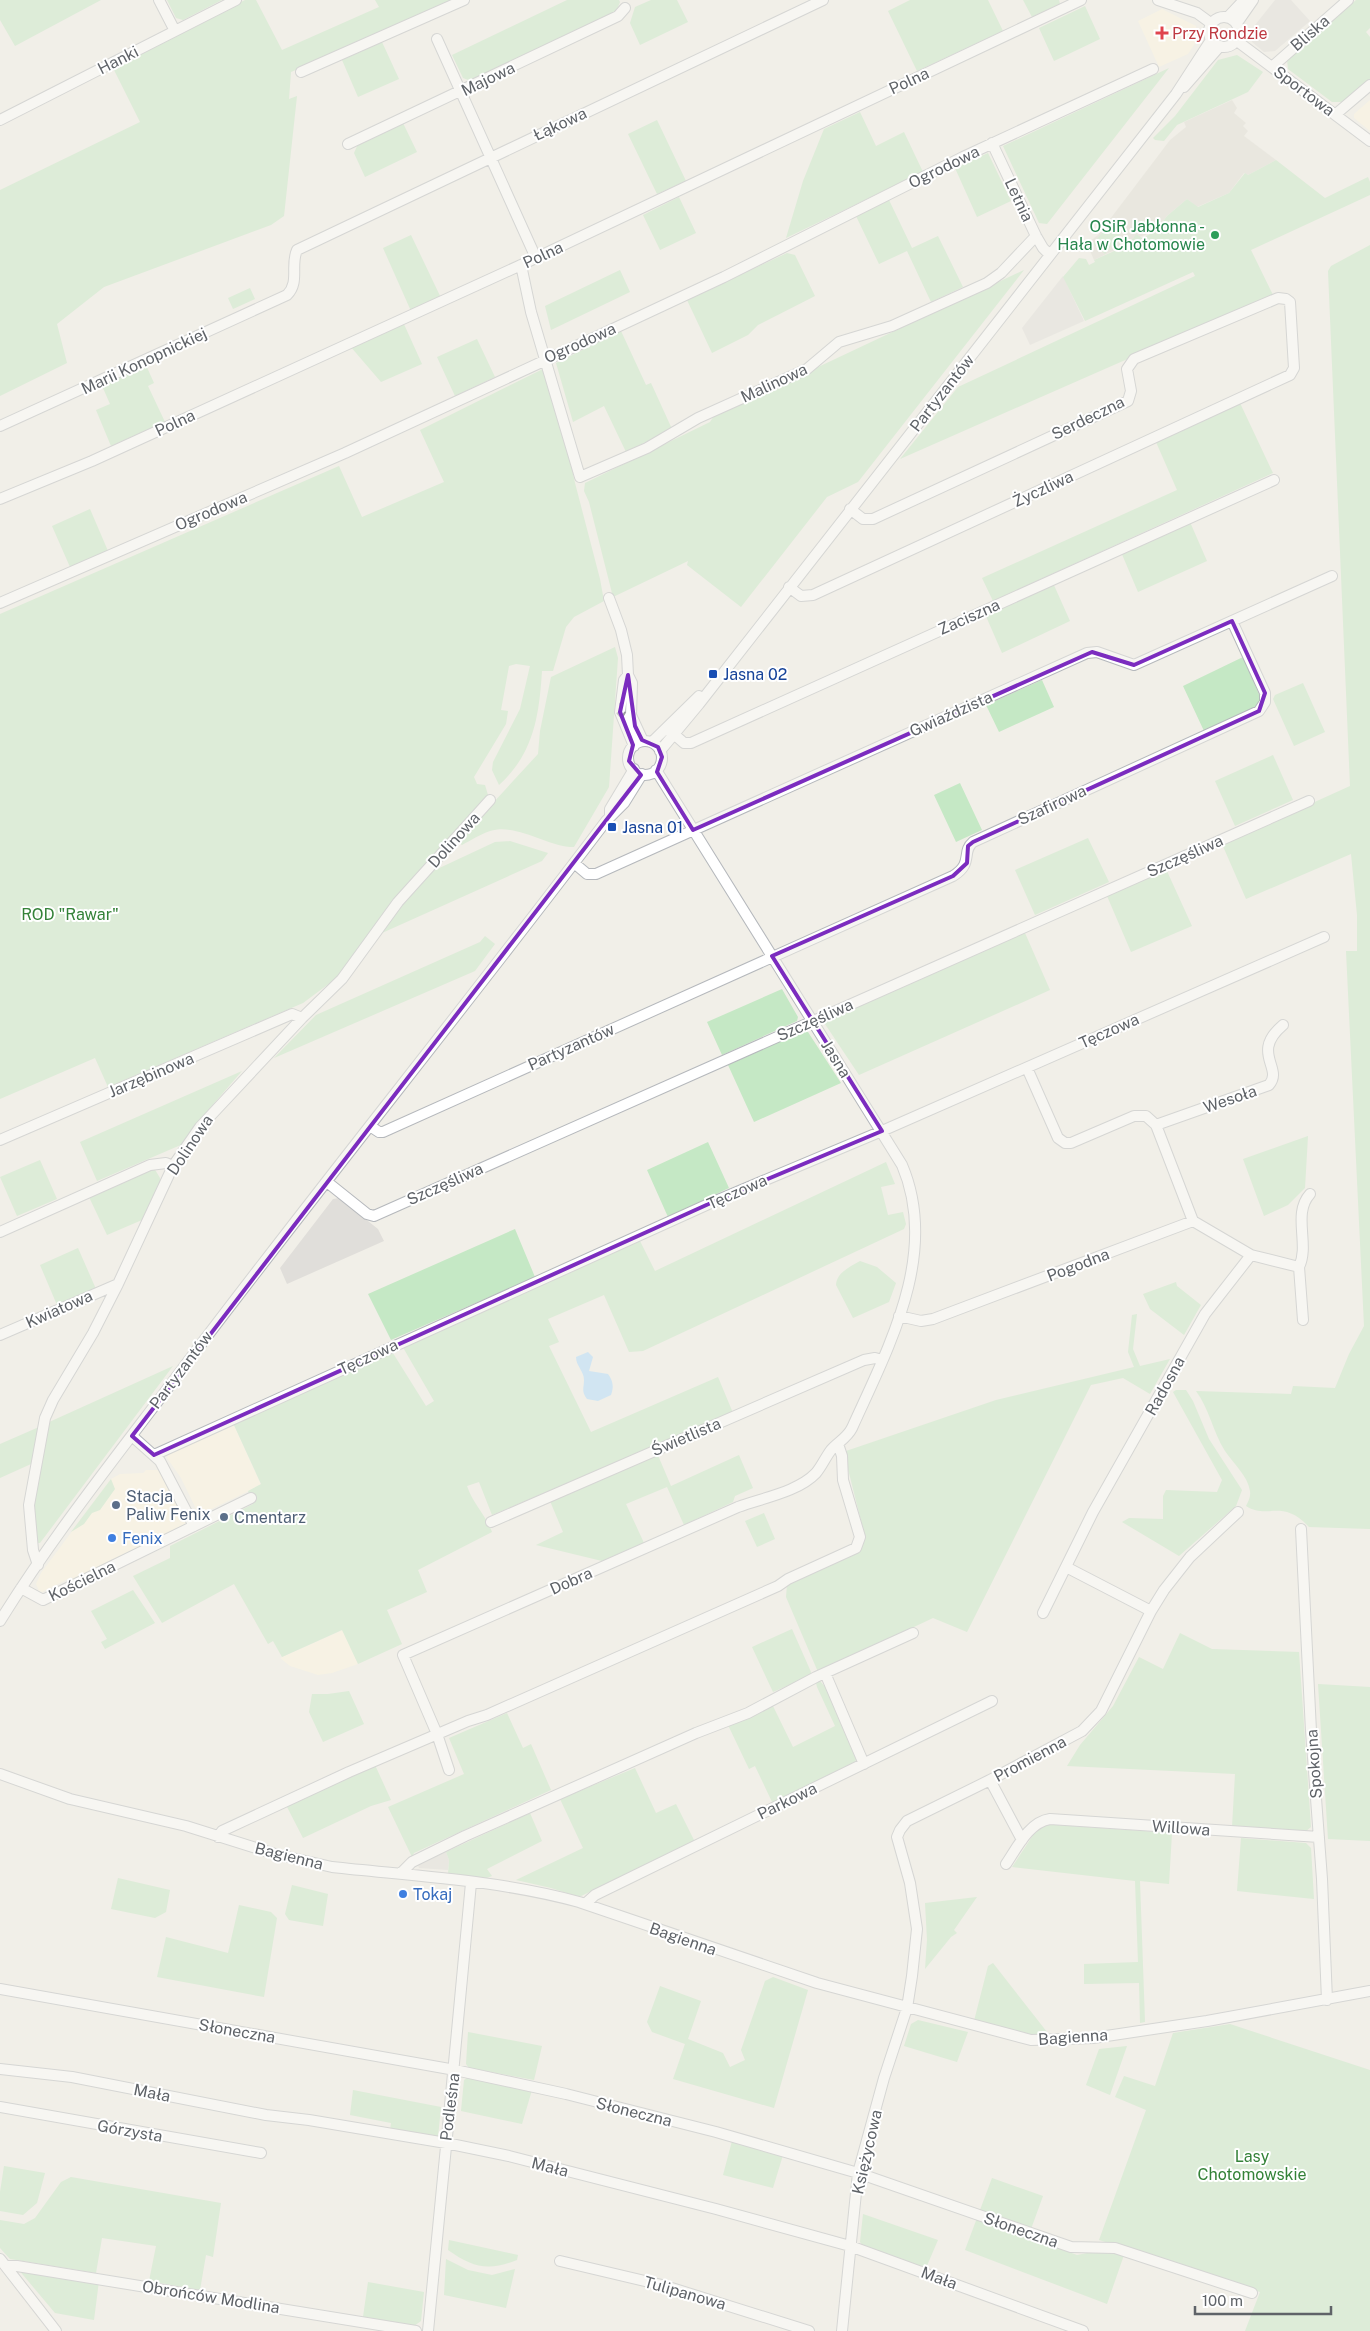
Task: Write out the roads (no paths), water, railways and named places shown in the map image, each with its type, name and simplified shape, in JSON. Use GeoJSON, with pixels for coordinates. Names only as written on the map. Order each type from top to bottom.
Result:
{"type":"FeatureCollection","features":[{"type":"Feature","properties":{"kind":"street"},"geometry":{"type":"LineString","coordinates":[[159,0],[175,31]]}},
{"type":"Feature","properties":{"kind":"street","name":"Hanki"},"geometry":{"type":"LineString","coordinates":[[0,120],[236,0]]}},
{"type":"Feature","properties":{"kind":"street"},"geometry":{"type":"LineString","coordinates":[[302,72],[464,0]]}},
{"type":"Feature","properties":{"kind":"street","name":"Łąkowa"},"geometry":{"type":"LineString","coordinates":[[287,295],[294,284],[294,261],[297,250],[491,156],[823,0]]}},
{"type":"Feature","properties":{"kind":"street","name":"Polna"},"geometry":{"type":"LineString","coordinates":[[0,499],[92,461],[521,265],[1081,0]]}},
{"type":"Feature","properties":{"kind":"street"},"geometry":{"type":"LineString","coordinates":[[1158,0],[1197,13],[1212,24]]}},
{"type":"Feature","properties":{"kind":"street"},"geometry":{"type":"LineString","coordinates":[[1233,20],[1244,0]]}},
{"type":"Feature","properties":{"kind":"street"},"geometry":{"type":"LineString","coordinates":[[1233,20],[1253,0]]}},
{"type":"Feature","properties":{"kind":"street","name":"Bliska"},"geometry":{"type":"LineString","coordinates":[[1272,67],[1348,0]]}},
{"type":"Feature","properties":{"kind":"street","name":"Majowa"},"geometry":{"type":"LineString","coordinates":[[348,144],[462,92],[618,16],[625,8]]}},
{"type":"Feature","properties":{"kind":"street"},"geometry":{"type":"LineString","coordinates":[[1218,18],[1233,20],[1240,31],[1237,41],[1231,46],[1216,43],[1209,32],[1212,24],[1218,18]]}},
{"type":"Feature","properties":{"kind":"street"},"geometry":{"type":"LineString","coordinates":[[437,39],[536,258]]}},
{"type":"Feature","properties":{"kind":"street","name":"Sportowa"},"geometry":{"type":"LineString","coordinates":[[1237,41],[1370,141]]}},
{"type":"Feature","properties":{"kind":"street","name":"Partyzantów"},"geometry":{"type":"LineString","coordinates":[[660,750],[671,731],[694,700],[707,691],[1216,43]]}},
{"type":"Feature","properties":{"kind":"street","name":"Ogrodowa"},"geometry":{"type":"LineString","coordinates":[[0,603],[336,456],[724,277],[992,143],[1153,69]]}},
{"type":"Feature","properties":{"kind":"street"},"geometry":{"type":"LineString","coordinates":[[1336,114],[1370,85]]}},
{"type":"Feature","properties":{"kind":"street","name":"Letnia"},"geometry":{"type":"LineString","coordinates":[[992,143],[1042,248],[1050,255]]}},
{"type":"Feature","properties":{"kind":"street","name":"Malinowa"},"geometry":{"type":"LineString","coordinates":[[544,359],[580,477],[646,448],[698,418],[807,369],[839,342],[892,326],[987,283],[1000,274],[1036,236]]}},
{"type":"Feature","properties":{"kind":"street"},"geometry":{"type":"LineString","coordinates":[[521,265],[544,359]]}},
{"type":"Feature","properties":{"kind":"street","name":"Marii Konopnickiej"},"geometry":{"type":"LineString","coordinates":[[0,426],[287,295]]}},
{"type":"Feature","properties":{"kind":"street","name":"Serdeczna"},"geometry":{"type":"LineString","coordinates":[[850,510],[863,519],[873,519],[1128,401],[1131,394],[1127,369],[1134,359],[1278,298],[1286,299],[1290,304],[1294,368]]}},
{"type":"Feature","properties":{"kind":"street","name":"Życzliwa"},"geometry":{"type":"LineString","coordinates":[[789,587],[801,596],[813,595],[1288,376],[1294,368]]}},
{"type":"Feature","properties":{"kind":"street","name":"Zaciszna"},"geometry":{"type":"LineString","coordinates":[[671,731],[684,743],[691,743],[1274,480]]}},
{"type":"Feature","properties":{"kind":"street","name":"Gwiaździsta"},"geometry":{"type":"LineString","coordinates":[[574,864],[587,874],[593,875],[1087,653],[1097,652],[1134,665],[1332,576]]}},
{"type":"Feature","properties":{"kind":"street"},"geometry":{"type":"LineString","coordinates":[[609,598],[625,645],[628,675],[632,683],[631,715],[643,743],[660,750],[661,762],[656,770],[638,772],[629,757],[643,743]]}},
{"type":"Feature","properties":{"kind":"street","name":"Szafirowa"},"geometry":{"type":"LineString","coordinates":[[772,956],[953,876],[967,863],[968,848],[974,842],[1259,711],[1265,702],[1265,693],[1232,621]]}},
{"type":"Feature","properties":{"kind":"street","name":"Partyzantów"},"geometry":{"type":"LineString","coordinates":[[643,743],[671,731]]}},
{"type":"Feature","properties":{"kind":"street","name":"Jasna"},"geometry":{"type":"LineString","coordinates":[[656,770],[882,1131],[902,1165],[914,1204],[917,1239],[910,1277],[899,1316],[852,1428],[848,1435],[838,1444]]}},
{"type":"Feature","properties":{"kind":"street","name":"Partyzantów"},"geometry":{"type":"LineString","coordinates":[[0,1621],[21,1588],[132,1436],[256,1271],[610,817],[610,809],[638,772]]}},
{"type":"Feature","properties":{"kind":"street","name":"Dolinowa"},"geometry":{"type":"LineString","coordinates":[[38,1565],[33,1550],[29,1505],[45,1418],[53,1400],[93,1333],[118,1284],[173,1166],[200,1127],[302,1018],[342,979],[398,902],[490,800]]}},
{"type":"Feature","properties":{"kind":"street","name":"Szczęśliwa"},"geometry":{"type":"LineString","coordinates":[[327,1182],[367,1214],[374,1216],[1309,800]]}},
{"type":"Feature","properties":{"kind":"street","name":"Tęczowa"},"geometry":{"type":"LineString","coordinates":[[154,1455],[713,1202],[882,1131],[1324,937]]}},
{"type":"Feature","properties":{"kind":"street","name":"Partyzantów"},"geometry":{"type":"LineString","coordinates":[[370,1126],[379,1132],[383,1132],[772,956]]}},
{"type":"Feature","properties":{"kind":"street","name":"Jarzębinowa"},"geometry":{"type":"LineString","coordinates":[[0,1140],[292,1014],[302,1018]]}},
{"type":"Feature","properties":{"kind":"street","name":"Wesoła"},"geometry":{"type":"LineString","coordinates":[[1156,1125],[1270,1085],[1273,1076],[1267,1050],[1268,1045],[1270,1039],[1283,1026]]}},
{"type":"Feature","properties":{"kind":"street"},"geometry":{"type":"LineString","coordinates":[[1027,1068],[1061,1142],[1071,1143],[1134,1116],[1146,1116],[1156,1125],[1193,1221],[1251,1255],[1299,1267]]}},
{"type":"Feature","properties":{"kind":"street"},"geometry":{"type":"LineString","coordinates":[[0,1232],[150,1165],[166,1163],[173,1166]]}},
{"type":"Feature","properties":{"kind":"street"},"geometry":{"type":"LineString","coordinates":[[1303,1320],[1299,1267],[1303,1254],[1302,1210],[1305,1200],[1310,1194]]}},
{"type":"Feature","properties":{"kind":"street","name":"Pogodna"},"geometry":{"type":"LineString","coordinates":[[899,1316],[922,1321],[934,1319],[1193,1221]]}},
{"type":"Feature","properties":{"kind":"street","name":"Radosna"},"geometry":{"type":"LineString","coordinates":[[1043,1613],[1093,1512],[1205,1314],[1251,1255]]}},
{"type":"Feature","properties":{"kind":"street","name":"Kwiatowa"},"geometry":{"type":"LineString","coordinates":[[0,1335],[118,1284]]}},
{"type":"Feature","properties":{"kind":"street","name":"Świetlista"},"geometry":{"type":"LineString","coordinates":[[491,1522],[864,1360],[875,1358],[882,1360]]}},
{"type":"Feature","properties":{"kind":"street"},"geometry":{"type":"LineString","coordinates":[[132,1436],[154,1455],[170,1478],[194,1526]]}},
{"type":"Feature","properties":{"kind":"street"},"geometry":{"type":"LineString","coordinates":[[218,1838],[222,1831],[349,1772],[437,1734],[487,1715],[778,1586],[788,1579],[856,1548],[860,1537],[843,1480],[842,1456],[838,1444]]}},
{"type":"Feature","properties":{"kind":"street","name":"Dobra"},"geometry":{"type":"LineString","coordinates":[[437,1734],[403,1655],[738,1507],[767,1498],[811,1477],[838,1444]]}},
{"type":"Feature","properties":{"kind":"street","name":"Kościelna"},"geometry":{"type":"LineString","coordinates":[[21,1588],[43,1600],[250,1498]]}},
{"type":"Feature","properties":{"kind":"street","name":"Promienna"},"geometry":{"type":"LineString","coordinates":[[908,2008],[917,1929],[910,1883],[897,1838],[900,1830],[907,1820],[990,1780],[1082,1731],[1090,1724],[1101,1711],[1151,1611],[1164,1590],[1190,1557],[1238,1512]]}},
{"type":"Feature","properties":{"kind":"street","name":"Spokojna"},"geometry":{"type":"LineString","coordinates":[[1301,1529],[1311,1731],[1319,1837],[1326,2000]]}},
{"type":"Feature","properties":{"kind":"street"},"geometry":{"type":"LineString","coordinates":[[1066,1567],[1151,1611]]}},
{"type":"Feature","properties":{"kind":"street"},"geometry":{"type":"LineString","coordinates":[[400,1874],[412,1862],[465,1836],[748,1713],[825,1673],[913,1632]]}},
{"type":"Feature","properties":{"kind":"street"},"geometry":{"type":"LineString","coordinates":[[825,1673],[864,1764]]}},
{"type":"Feature","properties":{"kind":"street","name":"Parkowa"},"geometry":{"type":"LineString","coordinates":[[585,1904],[595,1895],[992,1700]]}},
{"type":"Feature","properties":{"kind":"street"},"geometry":{"type":"LineString","coordinates":[[437,1734],[449,1770]]}},
{"type":"Feature","properties":{"kind":"street","name":"Bagienna"},"geometry":{"type":"LineString","coordinates":[[0,1774],[70,1799],[186,1826],[218,1838],[305,1862],[332,1867],[536,1891],[585,1904],[817,1983],[1006,2035],[1031,2040],[1093,2038],[1207,2021],[1370,1991]]}},
{"type":"Feature","properties":{"kind":"street"},"geometry":{"type":"LineString","coordinates":[[990,1780],[1022,1840],[1006,1864]]}},
{"type":"Feature","properties":{"kind":"street","name":"Willowa"},"geometry":{"type":"LineString","coordinates":[[1022,1840],[1043,1820],[1319,1837]]}},
{"type":"Feature","properties":{"kind":"street","name":"Podleśna"},"geometry":{"type":"LineString","coordinates":[[428,2331],[455,2070],[471,1883]]}},
{"type":"Feature","properties":{"kind":"street","name":"Słoneczna"},"geometry":{"type":"LineString","coordinates":[[0,1990],[455,2070],[566,2094],[716,2132],[858,2173],[1070,2247],[1115,2248],[1252,2293]]}},
{"type":"Feature","properties":{"kind":"street","name":"Księżycowa"},"geometry":{"type":"LineString","coordinates":[[842,2331],[858,2173],[884,2078],[908,2008]]}},
{"type":"Feature","properties":{"kind":"street","name":"Mała"},"geometry":{"type":"LineString","coordinates":[[0,2069],[72,2077],[266,2115],[310,2120],[446,2143],[509,2156],[697,2204],[850,2246],[1083,2331]]}},
{"type":"Feature","properties":{"kind":"street","name":"Górzysta"},"geometry":{"type":"LineString","coordinates":[[0,2107],[261,2153]]}},
{"type":"Feature","properties":{"kind":"street","name":"Tulipanowa"},"geometry":{"type":"LineString","coordinates":[[560,2260],[662,2285],[809,2331]]}},
{"type":"Feature","properties":{"kind":"street"},"geometry":{"type":"LineString","coordinates":[[3,2262],[56,2331]]}},
{"type":"Feature","properties":{"kind":"street","name":"Obrońców Modlina"},"geometry":{"type":"LineString","coordinates":[[3,2262],[416,2331]]}},
{"type":"Feature","properties":{"kind":"water"},"geometry":{"type":"Polygon","coordinates":[[[588,1352],[593,1357],[589,1371],[608,1374],[611,1379],[611,1395],[598,1401],[587,1399],[585,1396],[583,1390],[584,1377],[576,1360],[576,1357],[588,1352]]]}},
{"type":"Feature","properties":{"kind":"place","name":"Przy Rondzie"},"geometry":{"type":"Point","coordinates":[1162,33]}},
{"type":"Feature","properties":{"kind":"place","name":"OSiR Jabłonna - Hała w Chotomowie"},"geometry":{"type":"Point","coordinates":[1215,235]}},
{"type":"Feature","properties":{"kind":"place","name":"Jasna 02"},"geometry":{"type":"Point","coordinates":[713,674]}},
{"type":"Feature","properties":{"kind":"place","name":"Jasna 01"},"geometry":{"type":"Point","coordinates":[612,827]}},
{"type":"Feature","properties":{"kind":"place","name":"Stacja Paliw Fenix"},"geometry":{"type":"Point","coordinates":[116,1505]}},
{"type":"Feature","properties":{"kind":"place","name":"Cmentarz"},"geometry":{"type":"Point","coordinates":[224,1517]}},
{"type":"Feature","properties":{"kind":"place","name":"Fenix"},"geometry":{"type":"Point","coordinates":[112,1538]}},
{"type":"Feature","properties":{"kind":"place","name":"Tokaj"},"geometry":{"type":"Point","coordinates":[403,1894]}},
{"type":"Feature","properties":{"kind":"park label","name":"ROD \"Rawar\""},"geometry":{"type":"Point","coordinates":[70,914]}},
{"type":"Feature","properties":{"kind":"park label","name":"Lasy Chotomowskie"},"geometry":{"type":"Point","coordinates":[1252,2165]}}]}
